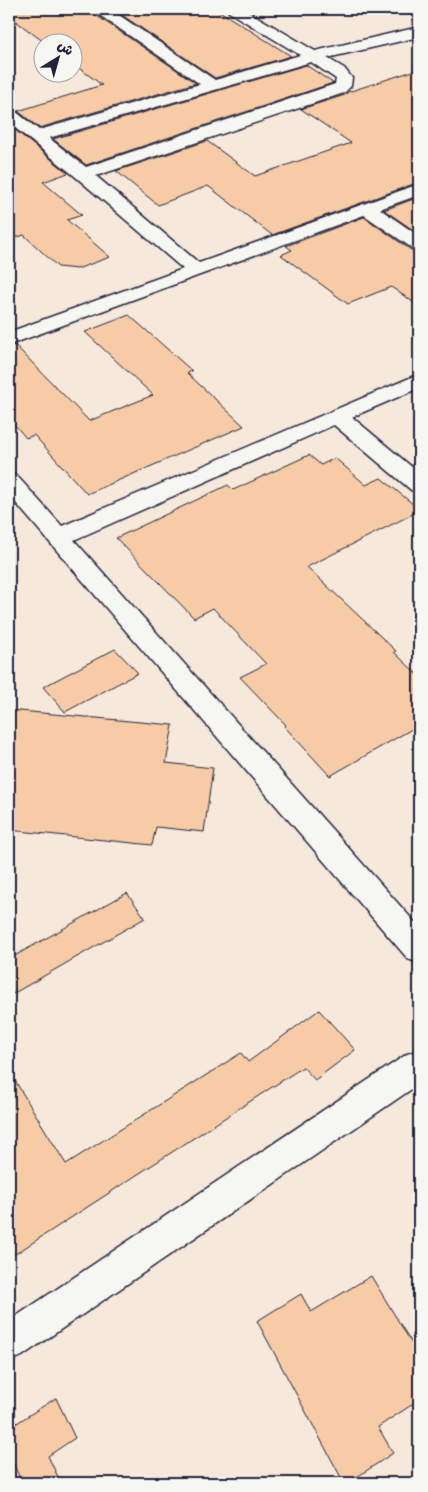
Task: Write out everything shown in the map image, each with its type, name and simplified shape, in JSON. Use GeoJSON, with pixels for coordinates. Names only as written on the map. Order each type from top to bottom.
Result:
{"type":"FeatureCollection","features":[{"type":"Feature","properties":{"kind":"street"},"geometry":{"type":"LineString","coordinates":[[100,9],[212,85]]}},
{"type":"Feature","properties":{"kind":"street"},"geometry":{"type":"LineString","coordinates":[[82,174],[338,90],[345,82],[342,74],[234,9]]}},
{"type":"Feature","properties":{"kind":"street"},"geometry":{"type":"LineString","coordinates":[[35,137],[313,56],[419,32]]}},
{"type":"Feature","properties":{"kind":"street"},"geometry":{"type":"LineString","coordinates":[[9,115],[196,270]]}},
{"type":"Feature","properties":{"kind":"street"},"geometry":{"type":"LineString","coordinates":[[9,339],[419,188]]}},
{"type":"Feature","properties":{"kind":"street"},"geometry":{"type":"LineString","coordinates":[[366,208],[419,244]]}},
{"type":"Feature","properties":{"kind":"street"},"geometry":{"type":"LineString","coordinates":[[58,538],[419,380]]}},
{"type":"Feature","properties":{"kind":"street"},"geometry":{"type":"LineString","coordinates":[[337,416],[419,485]]}},
{"type":"Feature","properties":{"kind":"street"},"geometry":{"type":"LineString","coordinates":[[9,481],[419,949]]}},
{"type":"Feature","properties":{"kind":"street"},"geometry":{"type":"LineString","coordinates":[[9,1342],[419,1065]]}},
{"type":"Feature","properties":{"kind":"building"},"geometry":{"type":"Polygon","coordinates":[[[9,9],[91,9],[94,14],[196,83],[39,128],[18,111],[102,85],[82,70],[82,32],[32,33],[9,16],[9,9]]]}},
{"type":"Feature","properties":{"kind":"building"},"geometry":{"type":"Polygon","coordinates":[[[113,9],[216,9],[291,56],[215,78],[113,9]]]}},
{"type":"Feature","properties":{"kind":"building"},"geometry":{"type":"Polygon","coordinates":[[[306,65],[333,83],[86,165],[53,139],[306,65]]]}},
{"type":"Feature","properties":{"kind":"building"},"geometry":{"type":"Polygon","coordinates":[[[419,69],[419,182],[272,235],[208,186],[158,205],[116,171],[207,141],[255,176],[351,143],[301,109],[419,69]]]}},
{"type":"Feature","properties":{"kind":"building"},"geometry":{"type":"Polygon","coordinates":[[[9,125],[68,173],[43,182],[82,215],[67,220],[110,257],[77,269],[58,267],[24,235],[9,240],[9,125]]]}},
{"type":"Feature","properties":{"kind":"building"},"geometry":{"type":"Polygon","coordinates":[[[419,197],[419,234],[384,210],[419,197]]]}},
{"type":"Feature","properties":{"kind":"building"},"geometry":{"type":"Polygon","coordinates":[[[364,217],[411,250],[419,252],[419,306],[391,287],[348,304],[281,255],[292,250],[286,246],[364,217]]]}},
{"type":"Feature","properties":{"kind":"building"},"geometry":{"type":"Polygon","coordinates":[[[129,315],[192,371],[187,373],[244,426],[87,494],[34,435],[26,438],[9,418],[9,347],[15,345],[89,421],[153,395],[85,332],[129,315]]]}},
{"type":"Feature","properties":{"kind":"building"},"geometry":{"type":"Polygon","coordinates":[[[309,455],[321,465],[335,458],[366,485],[381,478],[419,509],[419,511],[307,567],[396,651],[394,652],[419,676],[419,725],[330,776],[284,726],[286,725],[240,677],[266,664],[213,608],[194,618],[116,538],[228,485],[233,490],[309,455]]]}},
{"type":"Feature","properties":{"kind":"building"},"geometry":{"type":"Polygon","coordinates":[[[115,649],[138,673],[65,712],[43,687],[115,649]]]}},
{"type":"Feature","properties":{"kind":"building"},"geometry":{"type":"Polygon","coordinates":[[[9,710],[173,725],[166,763],[213,768],[204,832],[156,827],[152,845],[9,830],[9,710]]]}},
{"type":"Feature","properties":{"kind":"building"},"geometry":{"type":"Polygon","coordinates":[[[127,893],[145,918],[9,996],[9,959],[127,893]]]}},
{"type":"Feature","properties":{"kind":"building"},"geometry":{"type":"Polygon","coordinates":[[[319,1010],[355,1050],[315,1080],[303,1067],[9,1258],[9,1071],[66,1164],[241,1053],[248,1062],[319,1010]]]}},
{"type":"Feature","properties":{"kind":"building"},"geometry":{"type":"Polygon","coordinates":[[[371,1276],[419,1355],[419,1400],[378,1427],[393,1453],[348,1483],[344,1483],[257,1321],[301,1294],[311,1312],[371,1276]]]}},
{"type":"Feature","properties":{"kind":"building"},"geometry":{"type":"Polygon","coordinates":[[[56,1398],[75,1438],[48,1456],[61,1483],[22,1483],[9,1454],[9,1428],[56,1398]]]}}]}
